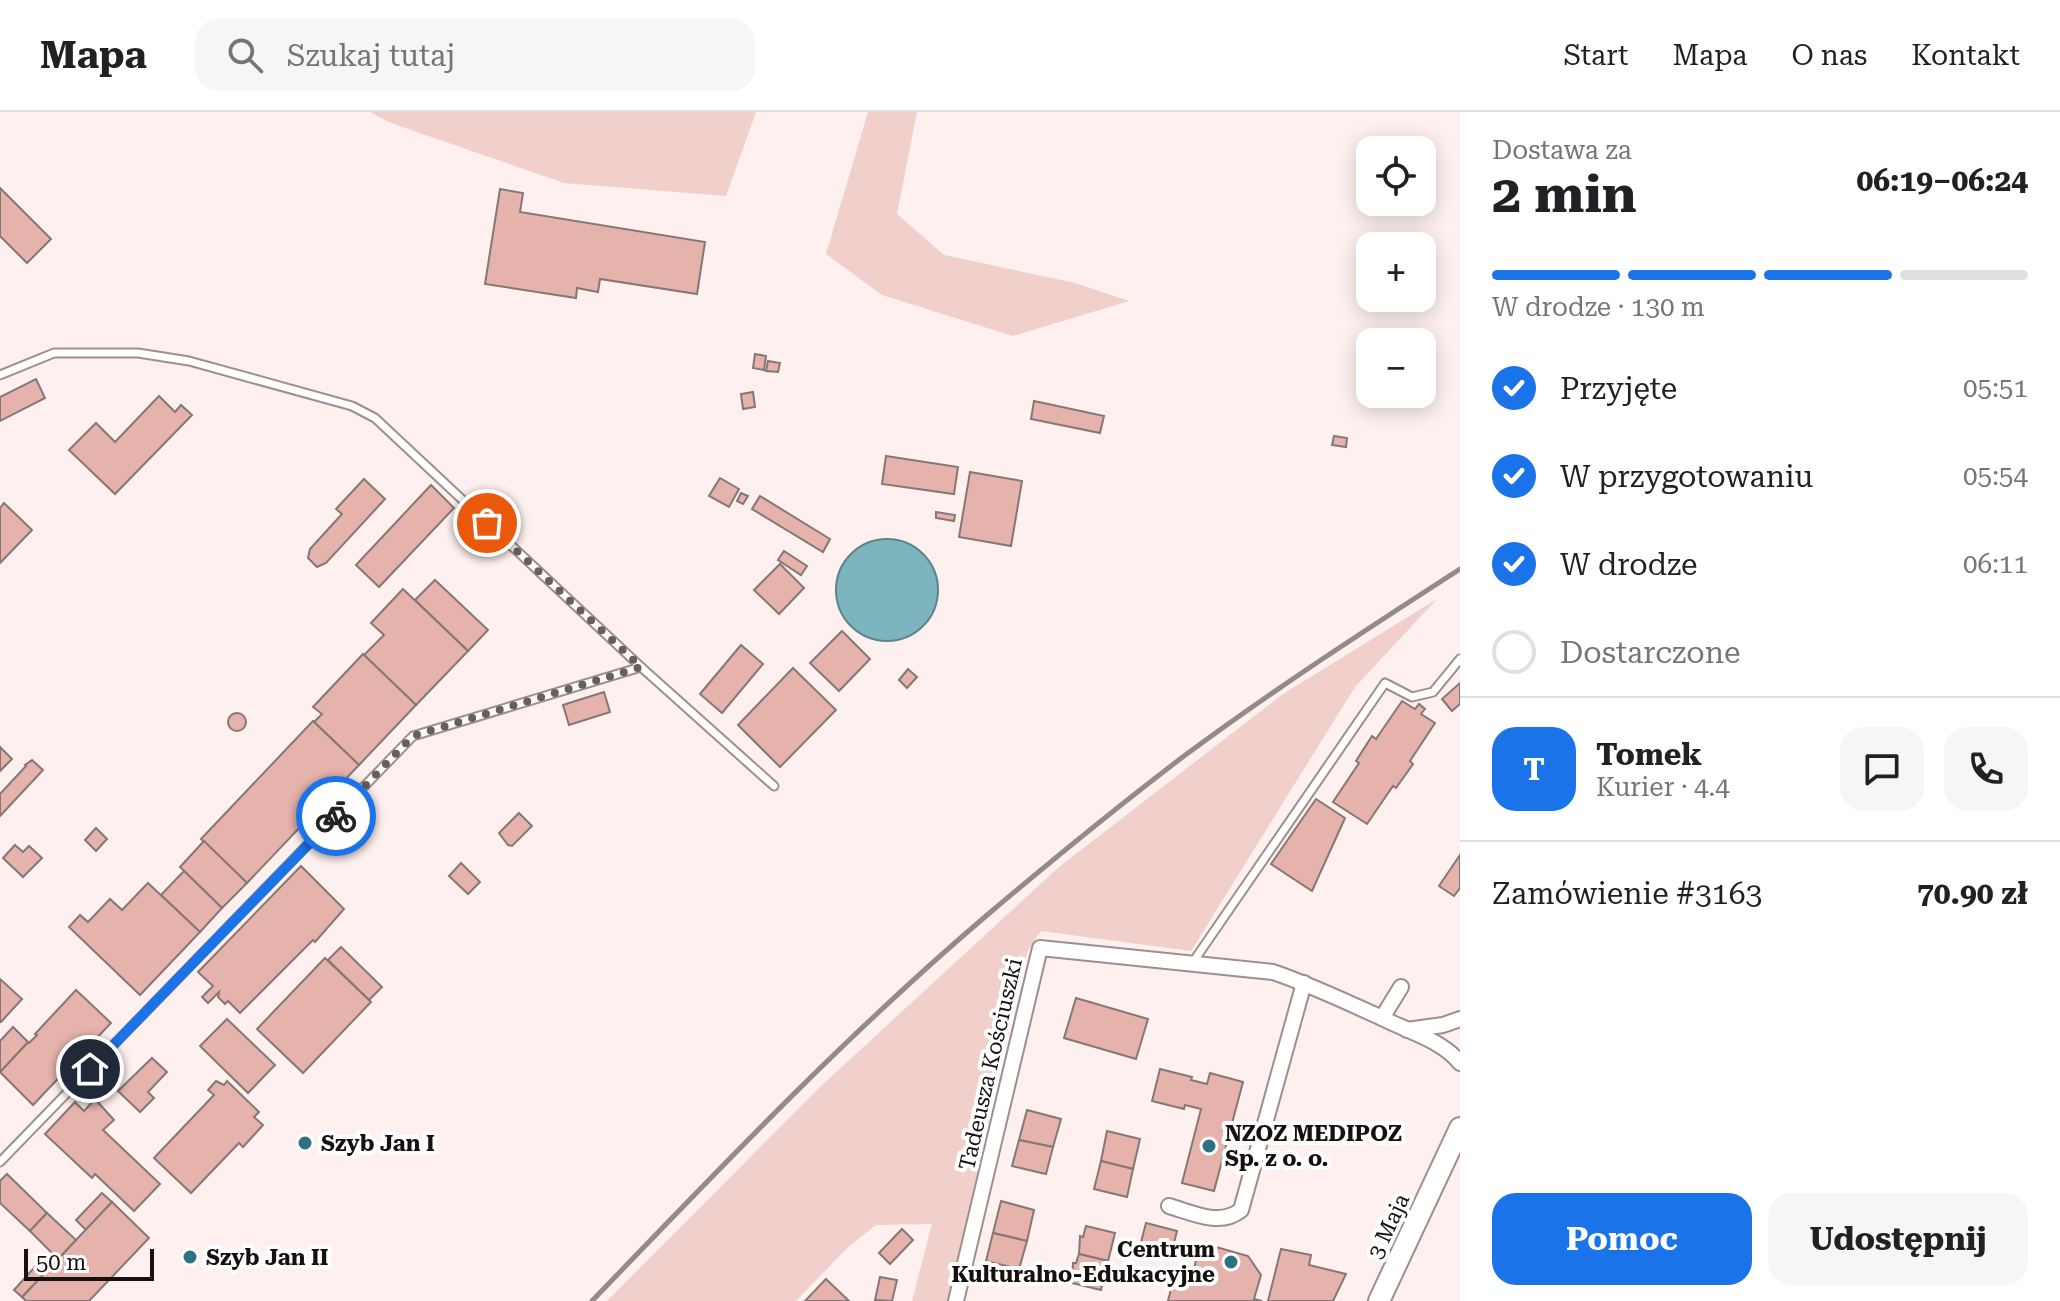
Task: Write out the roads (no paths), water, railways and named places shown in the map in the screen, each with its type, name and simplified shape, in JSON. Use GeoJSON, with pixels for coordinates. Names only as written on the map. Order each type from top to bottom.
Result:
{"type":"FeatureCollection","features":[{"type":"Feature","properties":{"kind":"main road","name":"3 Maja"},"geometry":{"type":"LineString","coordinates":[[1379,1301],[1460,1128]]}},
{"type":"Feature","properties":{"kind":"street","name":"Tadeusza Kościuszki"},"geometry":{"type":"LineString","coordinates":[[956,1301],[1040,948],[1273,972],[1382,1018],[1451,1053],[1460,1063]]}},
{"type":"Feature","properties":{"kind":"street"},"geometry":{"type":"LineString","coordinates":[[1169,1206],[1221,1220],[1232,1218],[1241,1210],[1304,983]]}},
{"type":"Feature","properties":{"kind":"street"},"geometry":{"type":"LineString","coordinates":[[1382,1018],[1401,987]]}},
{"type":"Feature","properties":{"kind":"street"},"geometry":{"type":"LineString","coordinates":[[1406,1030],[1443,1025],[1460,1019]]}},
{"type":"Feature","properties":{"kind":"lane"},"geometry":{"type":"LineString","coordinates":[[0,375],[54,353],[138,353],[189,361],[352,406],[375,418],[641,667],[774,786]]}},
{"type":"Feature","properties":{"kind":"lane"},"geometry":{"type":"LineString","coordinates":[[1193,962],[1385,683],[1412,697],[1433,692],[1460,659]]}},
{"type":"Feature","properties":{"kind":"lane"},"geometry":{"type":"LineString","coordinates":[[0,1162],[413,736],[641,667]]}},
{"type":"Feature","properties":{"kind":"water"},"geometry":{"type":"Polygon","coordinates":[[[887,539],[907,542],[930,561],[935,570],[938,590],[935,610],[916,633],[907,638],[887,641],[867,638],[844,619],[839,610],[836,590],[839,570],[858,547],[867,542],[887,539]]]}},
{"type":"Feature","properties":{"kind":"railway"},"geometry":{"type":"LineString","coordinates":[[592,1301],[833,1055],[986,916],[1184,756],[1355,637],[1460,569]]}},
{"type":"Feature","properties":{"kind":"place","name":"Szyb Jan I"},"geometry":{"type":"Point","coordinates":[305,1143]}},
{"type":"Feature","properties":{"kind":"place","name":"NZOZ MEDIPOZ Sp. z o. o."},"geometry":{"type":"Point","coordinates":[1209,1146]}},
{"type":"Feature","properties":{"kind":"place","name":"Szyb Jan II"},"geometry":{"type":"Point","coordinates":[190,1257]}},
{"type":"Feature","properties":{"kind":"place","name":"Centrum Kulturalno-Edukacyjne"},"geometry":{"type":"Point","coordinates":[1231,1262]}}]}
